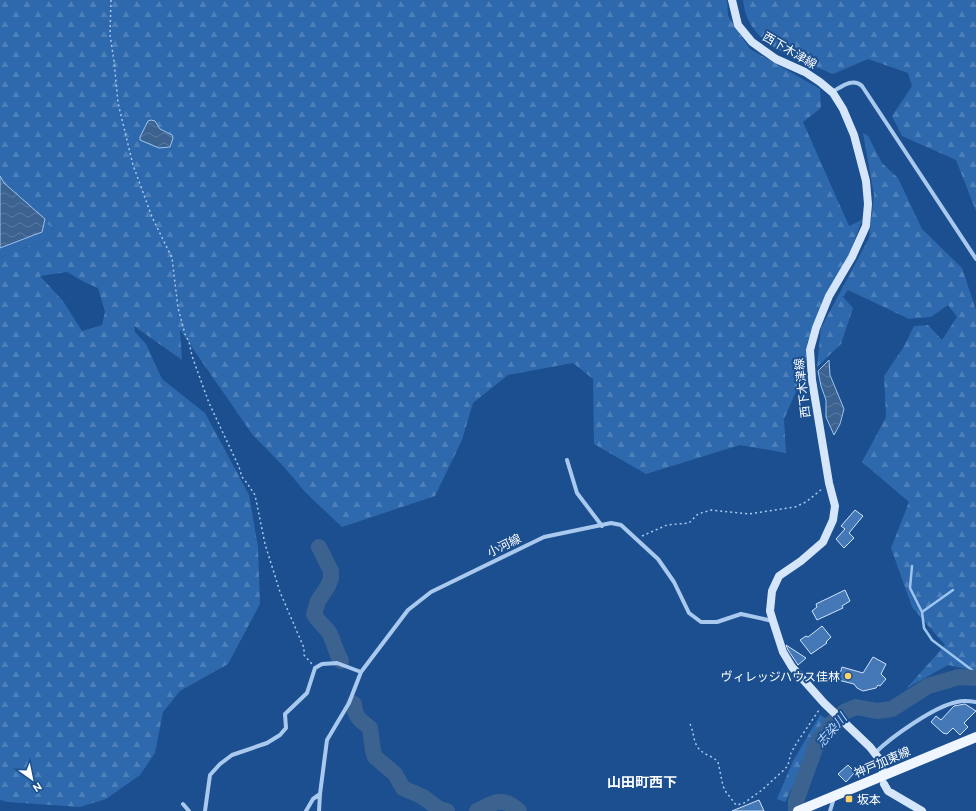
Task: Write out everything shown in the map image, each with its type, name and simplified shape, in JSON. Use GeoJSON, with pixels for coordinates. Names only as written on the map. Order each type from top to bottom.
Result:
{"type":"FeatureCollection","features":[{"type":"Feature","properties":{"kind":"main road","name":"神戸加東線"},"geometry":{"type":"LineString","coordinates":[[798,811],[831,797],[884,780],[976,737]]}},
{"type":"Feature","properties":{"kind":"street","name":"西下木津線"},"geometry":{"type":"LineString","coordinates":[[732,0],[738,25],[752,42],[776,58],[805,72],[832,92],[844,109],[854,135],[866,181],[868,204],[866,226],[852,257],[829,296],[816,328],[810,350],[812,380],[829,483],[835,506],[833,520],[823,542],[801,561],[779,576],[772,591],[770,611],[784,652],[792,667],[827,706],[870,746],[880,760],[884,780]]}},
{"type":"Feature","properties":{"kind":"street"},"geometry":{"type":"LineString","coordinates":[[832,92],[847,83],[859,82],[976,259]]}},
{"type":"Feature","properties":{"kind":"street"},"geometry":{"type":"LineString","coordinates":[[567,460],[577,493],[602,526]]}},
{"type":"Feature","properties":{"kind":"street","name":"小河線"},"geometry":{"type":"LineString","coordinates":[[319,811],[327,740],[349,703],[361,672],[408,610],[431,592],[544,537],[611,524],[621,525],[637,538],[658,559],[670,576],[689,612],[701,622],[717,622],[741,614],[773,621]]}},
{"type":"Feature","properties":{"kind":"street"},"geometry":{"type":"LineString","coordinates":[[205,811],[210,775],[220,764],[232,755],[267,743],[280,735],[286,728],[285,714],[307,693],[316,668],[322,664],[337,663],[361,672]]}},
{"type":"Feature","properties":{"kind":"street","name":"神戸加東線"},"geometry":{"type":"LineString","coordinates":[[875,753],[903,730],[947,705],[958,701],[976,702]]}},
{"type":"Feature","properties":{"kind":"street"},"geometry":{"type":"LineString","coordinates":[[884,780],[888,791],[922,811]]}},
{"type":"Feature","properties":{"kind":"street"},"geometry":{"type":"LineString","coordinates":[[306,811],[313,800],[320,794]]}},
{"type":"Feature","properties":{"kind":"street"},"geometry":{"type":"LineString","coordinates":[[830,811],[831,797]]}},
{"type":"Feature","properties":{"kind":"street"},"geometry":{"type":"LineString","coordinates":[[183,804],[189,811]]}},
{"type":"Feature","properties":{"kind":"path"},"geometry":{"type":"LineString","coordinates":[[112,0],[110,35],[118,103],[133,165],[152,216],[172,258],[178,308],[192,356],[206,396],[239,467],[242,478],[255,495],[265,544],[280,592],[304,648],[304,655],[316,668]]}},
{"type":"Feature","properties":{"kind":"path"},"geometry":{"type":"LineString","coordinates":[[637,538],[667,525],[689,523],[698,514],[712,510],[749,514],[795,507],[806,502],[829,483]]}},
{"type":"Feature","properties":{"kind":"path"},"geometry":{"type":"LineString","coordinates":[[690,724],[695,743],[699,749],[703,753],[713,757],[718,762],[723,786],[736,805],[744,803],[756,795],[785,769],[796,744],[827,706]]}},
{"type":"Feature","properties":{"kind":"green space"},"geometry":{"type":"Polygon","coordinates":[[[0,0],[727,0],[728,16],[750,49],[820,89],[821,108],[803,122],[849,226],[862,220],[848,257],[826,293],[807,343],[805,371],[784,419],[786,453],[740,445],[646,474],[594,444],[593,379],[573,363],[508,375],[473,403],[462,440],[435,496],[342,527],[305,492],[284,467],[252,434],[180,330],[182,360],[134,326],[135,332],[146,344],[162,379],[205,413],[249,495],[258,547],[260,604],[228,664],[180,691],[163,712],[155,753],[140,775],[106,799],[80,807],[8,802],[0,800],[0,258],[51,237],[53,228],[44,222],[45,219],[4,183],[0,176],[0,0]],[[155,121],[140,137],[172,135],[160,129],[155,121]],[[67,272],[40,276],[63,301],[82,331],[102,325],[105,312],[98,288],[67,272]]]}},
{"type":"Feature","properties":{"kind":"green space"},"geometry":{"type":"Polygon","coordinates":[[[743,0],[976,0],[976,211],[956,160],[902,136],[892,116],[912,86],[908,73],[868,59],[833,74],[804,63],[776,49],[764,40],[754,29],[747,16],[743,0]]]}},
{"type":"Feature","properties":{"kind":"green space"},"geometry":{"type":"Polygon","coordinates":[[[863,133],[868,136],[882,163],[898,178],[922,229],[962,268],[976,310],[976,671],[948,665],[907,688],[945,645],[912,607],[891,548],[909,502],[862,462],[886,417],[884,376],[903,348],[914,326],[928,325],[942,340],[957,317],[948,305],[931,317],[909,319],[848,290],[843,297],[853,308],[841,344],[817,367],[821,328],[869,238],[874,195],[863,133]]]}},
{"type":"Feature","properties":{"kind":"green space"},"geometry":{"type":"Polygon","coordinates":[[[44,222],[53,228],[51,237],[0,258],[0,248],[42,232],[44,222]]]}},
{"type":"Feature","properties":{"kind":"green space"},"geometry":{"type":"Polygon","coordinates":[[[820,715],[827,719],[785,802],[777,799],[793,761],[820,715]]]}},
{"type":"Feature","properties":{"kind":"water"},"geometry":{"type":"Polygon","coordinates":[[[148,121],[155,121],[160,129],[172,135],[173,138],[170,147],[159,148],[140,140],[148,121]]]}},
{"type":"Feature","properties":{"kind":"water"},"geometry":{"type":"Polygon","coordinates":[[[0,176],[4,183],[45,219],[42,232],[0,248],[0,176]]]}},
{"type":"Feature","properties":{"kind":"water"},"geometry":{"type":"Polygon","coordinates":[[[829,360],[830,375],[844,409],[840,424],[834,435],[826,417],[826,400],[818,371],[829,360]]]}},
{"type":"Feature","properties":{"kind":"building"},"geometry":{"type":"Polygon","coordinates":[[[855,510],[863,516],[849,533],[854,538],[844,548],[836,539],[845,529],[841,526],[855,510]]]}},
{"type":"Feature","properties":{"kind":"building"},"geometry":{"type":"Polygon","coordinates":[[[845,590],[850,601],[842,606],[843,608],[817,620],[812,611],[817,607],[816,604],[845,590]]]}},
{"type":"Feature","properties":{"kind":"building"},"geometry":{"type":"Polygon","coordinates":[[[822,626],[831,637],[826,642],[827,643],[811,654],[800,640],[806,636],[808,637],[822,626]]]}},
{"type":"Feature","properties":{"kind":"building"},"geometry":{"type":"Polygon","coordinates":[[[786,645],[806,658],[798,665],[786,645]]]}},
{"type":"Feature","properties":{"kind":"building"},"geometry":{"type":"Polygon","coordinates":[[[873,657],[886,664],[881,674],[886,679],[880,686],[878,685],[876,688],[863,691],[857,688],[854,684],[838,680],[842,667],[863,673],[873,657]]]}},
{"type":"Feature","properties":{"kind":"building"},"geometry":{"type":"Polygon","coordinates":[[[965,704],[976,711],[964,723],[968,727],[960,735],[953,728],[947,734],[943,733],[931,722],[936,716],[941,720],[954,706],[965,704]]]}},
{"type":"Feature","properties":{"kind":"building"},"geometry":{"type":"Polygon","coordinates":[[[848,765],[855,772],[846,782],[838,774],[848,765]]]}},
{"type":"Feature","properties":{"kind":"building"},"geometry":{"type":"Polygon","coordinates":[[[759,800],[764,811],[732,811],[759,800]]]}},
{"type":"Feature","properties":{"kind":"waterway"},"geometry":{"type":"LineString","coordinates":[[319,547],[331,571],[331,578],[328,586],[318,601],[314,614],[330,634],[341,661]]}},
{"type":"Feature","properties":{"kind":"waterway"},"geometry":{"type":"LineString","coordinates":[[912,566],[910,588],[922,612],[924,628],[932,640],[976,673]]}},
{"type":"Feature","properties":{"kind":"waterway"},"geometry":{"type":"LineString","coordinates":[[922,612],[953,590]]}},
{"type":"Feature","properties":{"kind":"waterway","name":"志染川"},"geometry":{"type":"LineString","coordinates":[[796,811],[796,801],[817,743],[833,722],[844,712],[856,707],[877,711],[892,709],[928,686],[959,677],[976,678]]}},
{"type":"Feature","properties":{"kind":"waterway"},"geometry":{"type":"LineString","coordinates":[[354,704],[355,712],[370,728],[375,757],[395,774],[403,788],[423,797],[439,809],[447,811]]}},
{"type":"Feature","properties":{"kind":"waterway"},"geometry":{"type":"LineString","coordinates":[[477,811],[498,802],[508,803],[519,811]]}},
{"type":"Feature","properties":{"kind":"place","name":"ヴィレッジハウス佳林"},"geometry":{"type":"Point","coordinates":[848,676]}},
{"type":"Feature","properties":{"kind":"place","name":"坂本"},"geometry":{"type":"Point","coordinates":[849,799]}},
{"type":"Feature","properties":{"kind":"district","name":"山田町西下"},"geometry":{"type":"Point","coordinates":[642,782]}}]}
